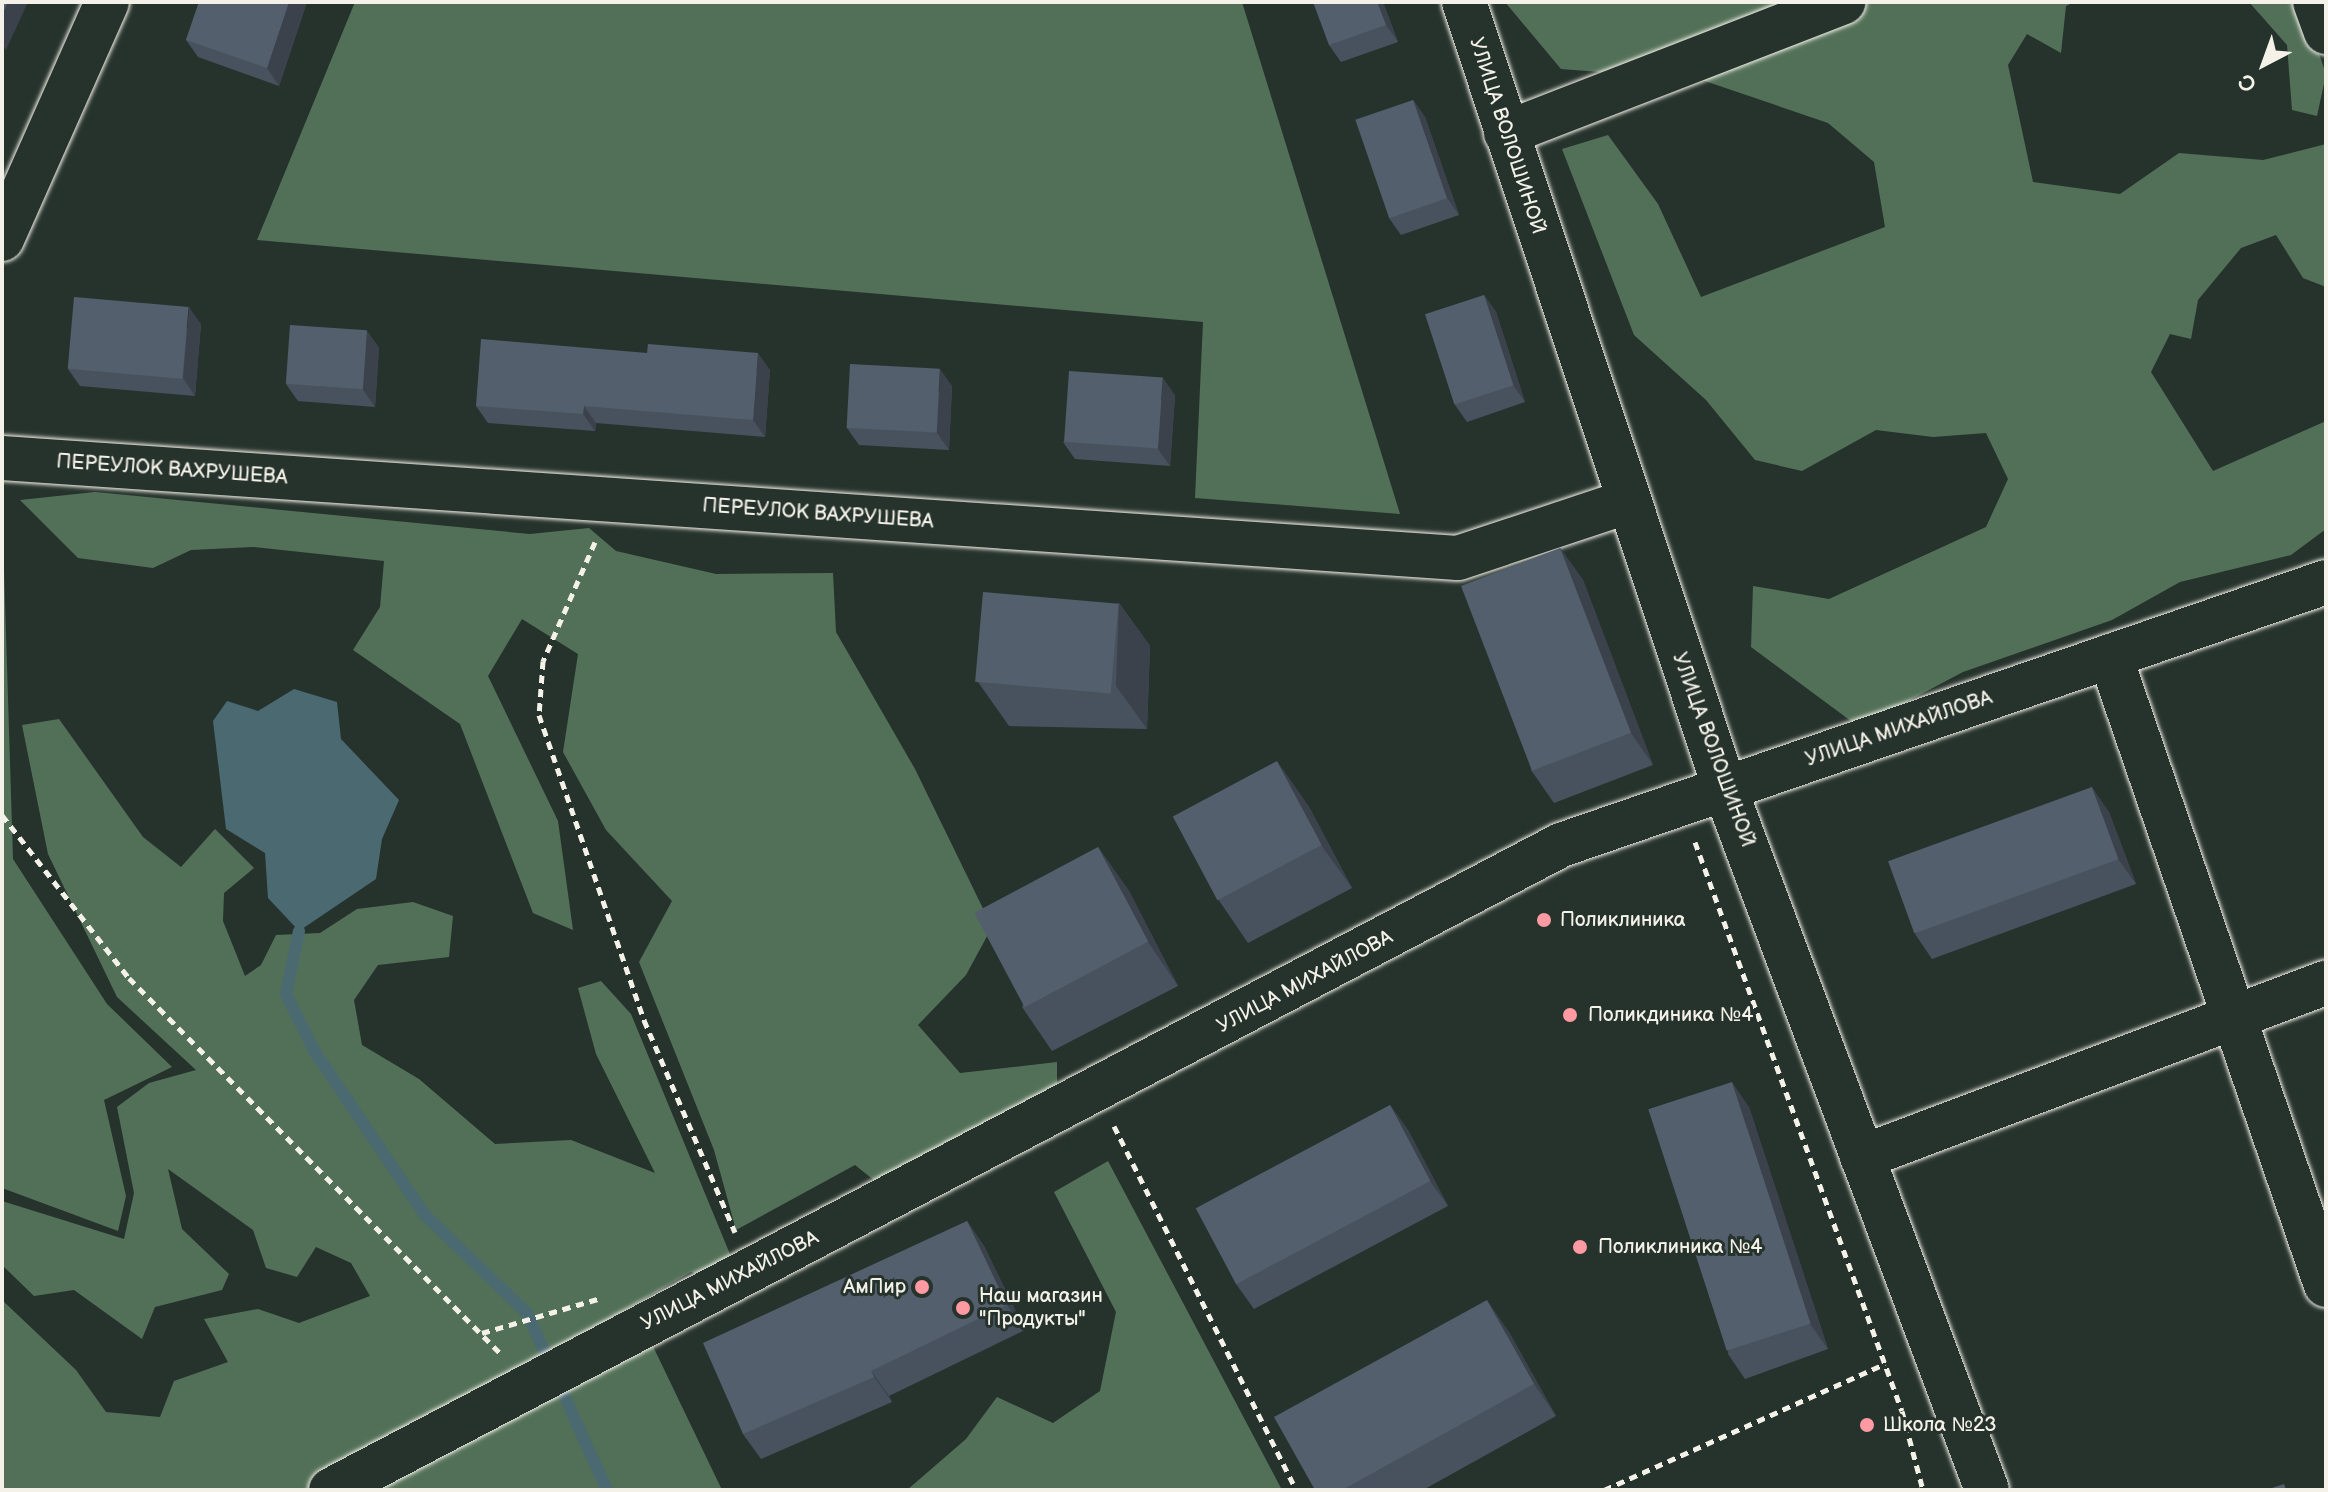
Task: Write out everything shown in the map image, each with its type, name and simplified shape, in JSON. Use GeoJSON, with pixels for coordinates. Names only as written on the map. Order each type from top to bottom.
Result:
{"type":"FeatureCollection","features":[{"type":"Feature","properties":{"kind":"street"},"geometry":{"type":"LineString","coordinates":[[2,239],[107,2]]}},
{"type":"Feature","properties":{"kind":"street","name":"УЛИЦА ВОЛОШИНОЙ"},"geometry":{"type":"LineString","coordinates":[[1464,2],[1626,502],[1725,789],[1987,1490]]}},
{"type":"Feature","properties":{"kind":"street"},"geometry":{"type":"LineString","coordinates":[[1506,133],[1844,2]]}},
{"type":"Feature","properties":{"kind":"street"},"geometry":{"type":"LineString","coordinates":[[2315,2],[2326,32]]}},
{"type":"Feature","properties":{"kind":"street","name":"ПЕРЕУЛОК ВАХРУШЕВА"},"geometry":{"type":"LineString","coordinates":[[2,458],[1458,558],[1626,502]]}},
{"type":"Feature","properties":{"kind":"street","name":"УЛИЦА МИХАЙЛОВА"},"geometry":{"type":"LineString","coordinates":[[331,1490],[755,1268],[1098,1094],[1561,845],[2326,582]]}},
{"type":"Feature","properties":{"kind":"street"},"geometry":{"type":"LineString","coordinates":[[2110,656],[2326,1285]]}},
{"type":"Feature","properties":{"kind":"street"},"geometry":{"type":"LineString","coordinates":[[1862,1157],[2326,983]]}},
{"type":"Feature","properties":{"kind":"path"},"geometry":{"type":"LineString","coordinates":[[616,501],[543,661],[539,715],[644,1020],[719,1203],[755,1268]]}},
{"type":"Feature","properties":{"kind":"path"},"geometry":{"type":"LineString","coordinates":[[1680,804],[1885,1364],[1923,1490]]}},
{"type":"Feature","properties":{"kind":"path"},"geometry":{"type":"LineString","coordinates":[[2,815],[129,978],[481,1334],[546,1377]]}},
{"type":"Feature","properties":{"kind":"path"},"geometry":{"type":"LineString","coordinates":[[1098,1094],[1296,1490]]}},
{"type":"Feature","properties":{"kind":"path"},"geometry":{"type":"LineString","coordinates":[[481,1334],[519,1328],[542,1317]]}},
{"type":"Feature","properties":{"kind":"path"},"geometry":{"type":"LineString","coordinates":[[1604,1490],[1885,1364]]}},
{"type":"Feature","properties":{"kind":"green space"},"geometry":{"type":"Polygon","coordinates":[[[355,2],[1242,2],[1400,514],[1195,498],[1203,322],[257,240],[355,2]]]}},
{"type":"Feature","properties":{"kind":"green space"},"geometry":{"type":"Polygon","coordinates":[[[1505,2],[2074,2],[2066,6],[2061,53],[2027,34],[2008,65],[2033,182],[2120,194],[2179,153],[2263,160],[2326,144],[2326,287],[2303,278],[2276,235],[2241,248],[2198,300],[2191,339],[2170,334],[2151,372],[2213,471],[2326,421],[2326,529],[2291,555],[2180,582],[2112,620],[1963,672],[1859,727],[1751,647],[1753,586],[1829,599],[1986,527],[2008,479],[1986,433],[1933,437],[1876,430],[1802,471],[1755,460],[1706,400],[1634,335],[1562,149],[1608,135],[1658,204],[1701,297],[1885,227],[1874,162],[1828,123],[1702,80],[1561,69],[1505,2]]]}},
{"type":"Feature","properties":{"kind":"green space"},"geometry":{"type":"Polygon","coordinates":[[[2249,2],[2301,2],[2326,74],[2317,116],[2292,110],[2287,45],[2249,2]]]}},
{"type":"Feature","properties":{"kind":"green space"},"geometry":{"type":"Polygon","coordinates":[[[95,492],[530,534],[589,528],[616,551],[716,574],[833,573],[836,632],[915,769],[992,927],[966,975],[918,1025],[960,1073],[1057,1062],[1057,1089],[875,1181],[855,1165],[736,1230],[714,1150],[639,962],[672,901],[606,830],[563,752],[578,654],[522,619],[488,676],[558,821],[573,930],[533,913],[460,724],[353,650],[380,607],[384,561],[253,547],[191,550],[153,568],[78,558],[20,500],[95,492]]]}},
{"type":"Feature","properties":{"kind":"green space"},"geometry":{"type":"Polygon","coordinates":[[[2,505],[13,859],[107,1004],[172,1067],[104,1100],[126,1196],[118,1231],[2,1188],[2,505]]]}},
{"type":"Feature","properties":{"kind":"green space"},"geometry":{"type":"Polygon","coordinates":[[[59,719],[143,837],[181,867],[215,829],[254,868],[224,893],[223,921],[245,976],[261,965],[276,935],[320,933],[357,909],[413,902],[453,916],[449,957],[378,965],[354,1000],[362,1045],[419,1079],[495,1144],[571,1140],[655,1173],[596,1054],[578,988],[601,981],[631,1014],[732,1259],[713,1280],[691,1272],[311,1490],[2,1490],[2,1300],[76,1370],[106,1412],[160,1417],[174,1381],[228,1362],[204,1319],[258,1309],[299,1323],[370,1296],[351,1263],[316,1247],[297,1277],[266,1268],[253,1230],[168,1169],[182,1229],[229,1274],[222,1290],[155,1307],[142,1339],[74,1290],[34,1296],[2,1265],[2,1201],[124,1239],[134,1193],[117,1107],[149,1083],[196,1070],[117,997],[48,854],[22,725],[59,719]]]}},
{"type":"Feature","properties":{"kind":"green space"},"geometry":{"type":"Polygon","coordinates":[[[1108,1161],[1282,1490],[907,1490],[966,1439],[997,1397],[1053,1423],[1100,1391],[1116,1312],[1054,1192],[1108,1161]]]}},
{"type":"Feature","properties":{"kind":"green space"},"geometry":{"type":"Polygon","coordinates":[[[649,1338],[722,1490],[365,1490],[649,1338]]]}},
{"type":"Feature","properties":{"kind":"water"},"geometry":{"type":"Polygon","coordinates":[[[294,689],[337,702],[341,739],[399,800],[382,839],[376,879],[299,931],[268,898],[265,853],[226,829],[213,721],[227,701],[258,711],[294,689]]]}},
{"type":"Feature","properties":{"kind":"building"},"geometry":{"type":"Polygon","coordinates":[[[2,2],[8,2],[2,16],[2,2]]]}},
{"type":"Feature","properties":{"kind":"building"},"geometry":{"type":"Polygon","coordinates":[[[199,2],[289,2],[267,68],[186,40],[199,2]]]}},
{"type":"Feature","properties":{"kind":"building"},"geometry":{"type":"Polygon","coordinates":[[[1313,2],[1377,2],[1386,25],[1329,45],[1313,2]]]}},
{"type":"Feature","properties":{"kind":"building"},"geometry":{"type":"Polygon","coordinates":[[[1413,100],[1447,198],[1389,218],[1355,120],[1413,100]]]}},
{"type":"Feature","properties":{"kind":"building"},"geometry":{"type":"Polygon","coordinates":[[[1484,295],[1513,385],[1454,405],[1425,314],[1484,295]]]}},
{"type":"Feature","properties":{"kind":"building"},"geometry":{"type":"Polygon","coordinates":[[[74,297],[189,307],[182,379],[68,369],[74,297]]]}},
{"type":"Feature","properties":{"kind":"building"},"geometry":{"type":"Polygon","coordinates":[[[290,325],[367,330],[363,389],[286,384],[290,325]]]}},
{"type":"Feature","properties":{"kind":"building"},"geometry":{"type":"Polygon","coordinates":[[[481,339],[647,353],[648,344],[758,353],[753,420],[584,406],[583,414],[476,406],[481,339]]]}},
{"type":"Feature","properties":{"kind":"building"},"geometry":{"type":"Polygon","coordinates":[[[850,364],[940,369],[937,433],[847,428],[850,364]]]}},
{"type":"Feature","properties":{"kind":"building"},"geometry":{"type":"Polygon","coordinates":[[[1069,371],[1163,378],[1158,448],[1064,442],[1069,371]]]}},
{"type":"Feature","properties":{"kind":"building"},"geometry":{"type":"Polygon","coordinates":[[[1560,548],[1631,733],[1532,771],[1461,586],[1560,548]]]}},
{"type":"Feature","properties":{"kind":"building"},"geometry":{"type":"Polygon","coordinates":[[[983,592],[1118,604],[1111,694],[975,682],[983,592]]]}},
{"type":"Feature","properties":{"kind":"building"},"geometry":{"type":"Polygon","coordinates":[[[1277,761],[1322,845],[1217,900],[1173,816],[1277,761]]]}},
{"type":"Feature","properties":{"kind":"building"},"geometry":{"type":"Polygon","coordinates":[[[2092,787],[2118,859],[1914,934],[1888,861],[2092,787]]]}},
{"type":"Feature","properties":{"kind":"building"},"geometry":{"type":"Polygon","coordinates":[[[1098,847],[1148,941],[1025,1007],[974,913],[1098,847]]]}},
{"type":"Feature","properties":{"kind":"building"},"geometry":{"type":"Polygon","coordinates":[[[1732,1082],[1810,1324],[1727,1351],[1648,1109],[1732,1082]]]}},
{"type":"Feature","properties":{"kind":"building"},"geometry":{"type":"Polygon","coordinates":[[[1390,1105],[1430,1181],[1236,1284],[1196,1208],[1390,1105]]]}},
{"type":"Feature","properties":{"kind":"building"},"geometry":{"type":"Polygon","coordinates":[[[967,1221],[1007,1305],[871,1371],[874,1377],[743,1434],[703,1343],[967,1221]]]}},
{"type":"Feature","properties":{"kind":"building"},"geometry":{"type":"Polygon","coordinates":[[[1487,1300],[1534,1384],[1342,1490],[1315,1490],[1274,1417],[1487,1300]]]}},
{"type":"Feature","properties":{"kind":"building"},"geometry":{"type":"Polygon","coordinates":[[[2284,1484],[2286,1490],[2266,1490],[2284,1484]]]}},
{"type":"Feature","properties":{"kind":"waterway"},"geometry":{"type":"LineString","coordinates":[[299,931],[286,994],[315,1052],[425,1215],[527,1313],[607,1490]]}},
{"type":"Feature","properties":{"kind":"place","name":"Поликлиника"},"geometry":{"type":"Point","coordinates":[1544,920]}},
{"type":"Feature","properties":{"kind":"place","name":"Поликдиника №4"},"geometry":{"type":"Point","coordinates":[1570,1015]}},
{"type":"Feature","properties":{"kind":"place","name":"Поликлиника №4"},"geometry":{"type":"Point","coordinates":[1580,1247]}},
{"type":"Feature","properties":{"kind":"place","name":"АмПир"},"geometry":{"type":"Point","coordinates":[922,1287]}},
{"type":"Feature","properties":{"kind":"place","name":"Наш магазин \"Продукты\""},"geometry":{"type":"Point","coordinates":[963,1308]}},
{"type":"Feature","properties":{"kind":"place","name":"Школа №23"},"geometry":{"type":"Point","coordinates":[1867,1425]}}]}
